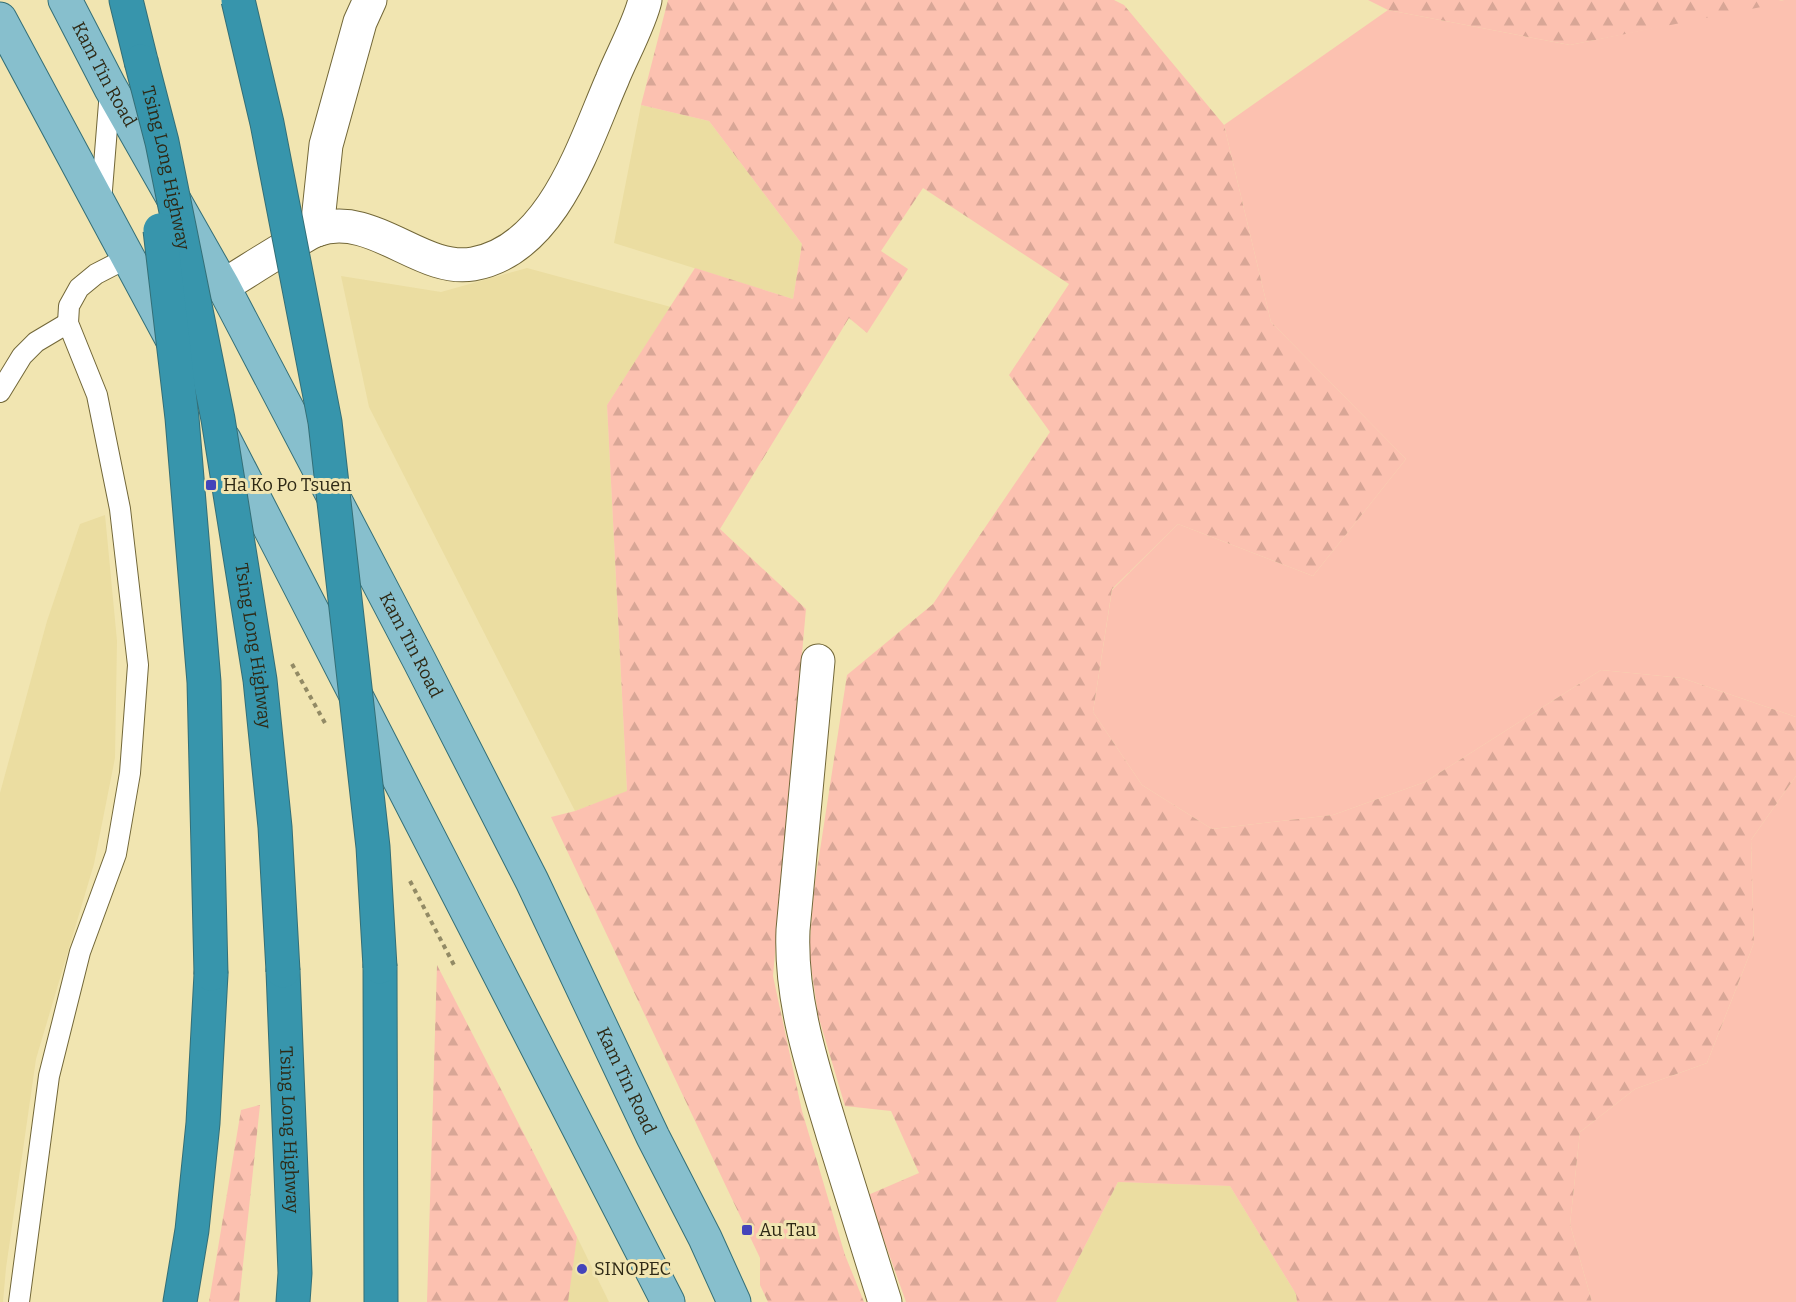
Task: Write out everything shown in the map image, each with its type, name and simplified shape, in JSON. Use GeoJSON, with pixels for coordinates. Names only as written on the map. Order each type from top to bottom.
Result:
{"type":"FeatureCollection","features":[{"type":"Feature","properties":{"kind":"highway","name":"Tsing Long Highway"},"geometry":{"type":"LineString","coordinates":[[126,0],[162,142],[218,419],[260,680],[275,827],[283,971],[295,1273],[294,1302]]}},
{"type":"Feature","properties":{"kind":"highway"},"geometry":{"type":"LineString","coordinates":[[238,0],[267,123],[325,422],[373,847],[380,967],[381,1302]]}},
{"type":"Feature","properties":{"kind":"highway"},"geometry":{"type":"LineString","coordinates":[[141,61],[182,418],[204,682],[211,974],[203,1123],[192,1230],[180,1302]]}},
{"type":"Feature","properties":{"kind":"main road","name":"Kam Tin Road"},"geometry":{"type":"LineString","coordinates":[[65,0],[110,87],[223,286],[414,650],[527,870],[734,1302]]}},
{"type":"Feature","properties":{"kind":"main road"},"geometry":{"type":"LineString","coordinates":[[0,19],[101,205],[246,482],[668,1302]]}},
{"type":"Feature","properties":{"kind":"street"},"geometry":{"type":"LineString","coordinates":[[317,230],[326,145],[360,22],[370,0]]}},
{"type":"Feature","properties":{"kind":"street"},"geometry":{"type":"LineString","coordinates":[[223,286],[317,230],[348,226],[378,234],[417,253],[448,263],[472,264],[500,255],[522,240],[547,216],[569,178],[645,0]]}},
{"type":"Feature","properties":{"kind":"street"},"geometry":{"type":"LineString","coordinates":[[818,661],[793,930],[792,955],[795,987],[812,1063],[885,1302]]}},
{"type":"Feature","properties":{"kind":"lane"},"geometry":{"type":"LineString","coordinates":[[101,205],[110,87]]}},
{"type":"Feature","properties":{"kind":"lane"},"geometry":{"type":"LineString","coordinates":[[19,1302],[49,1076],[80,952],[116,854],[130,772],[138,665],[118,498],[97,395],[68,323],[69,306],[80,288],[96,274],[127,258]]}},
{"type":"Feature","properties":{"kind":"lane"},"geometry":{"type":"LineString","coordinates":[[0,392],[22,356],[36,342],[68,323]]}},
{"type":"Feature","properties":{"kind":"shaded area"},"geometry":{"type":"Polygon","coordinates":[[[641,105],[709,121],[802,244],[793,299],[614,243],[641,105]]]}},
{"type":"Feature","properties":{"kind":"shaded area"},"geometry":{"type":"Polygon","coordinates":[[[527,268],[671,307],[607,405],[627,792],[575,811],[369,407],[341,276],[441,292],[527,268]]]}},
{"type":"Feature","properties":{"kind":"shaded area"},"geometry":{"type":"Polygon","coordinates":[[[105,515],[117,641],[115,758],[94,864],[36,1059],[3,1302],[0,1302],[0,793],[47,621],[80,524],[105,515]]]}},
{"type":"Feature","properties":{"kind":"shaded area"},"geometry":{"type":"Polygon","coordinates":[[[1118,1182],[1230,1186],[1296,1294],[1297,1302],[1056,1302],[1118,1182]]]}},
{"type":"Feature","properties":{"kind":"shaded area","name":"SINOPEC"},"geometry":{"type":"Polygon","coordinates":[[[577,1237],[609,1302],[566,1302],[577,1237]]]}},
{"type":"Feature","properties":{"kind":"green space"},"geometry":{"type":"Polygon","coordinates":[[[668,0],[1114,0],[1124,5],[1224,125],[1271,322],[1406,459],[1313,576],[1178,524],[1112,589],[1093,712],[1142,785],[1212,829],[1333,815],[1425,782],[1601,670],[1682,678],[1796,717],[1796,776],[1751,840],[1754,943],[1707,1063],[1635,1089],[1580,1132],[1570,1224],[1592,1302],[1297,1302],[1296,1294],[1230,1186],[1118,1182],[1056,1302],[906,1302],[868,1195],[919,1173],[891,1111],[845,1106],[818,1015],[809,952],[814,889],[847,675],[933,604],[1050,432],[1009,375],[1069,284],[923,188],[881,251],[908,269],[867,333],[849,318],[720,529],[806,609],[773,976],[802,1111],[845,1255],[864,1302],[768,1302],[760,1285],[760,1258],[551,817],[575,811],[627,791],[607,405],[695,268],[793,299],[802,244],[709,121],[641,105],[668,0]]]}},
{"type":"Feature","properties":{"kind":"green space"},"geometry":{"type":"Polygon","coordinates":[[[1368,0],[1779,0],[1786,2],[1570,45],[1388,10],[1368,0]]]}},
{"type":"Feature","properties":{"kind":"green space"},"geometry":{"type":"Polygon","coordinates":[[[1779,0],[1796,0],[1796,717],[1682,678],[1601,670],[1425,782],[1333,815],[1212,829],[1142,785],[1093,712],[1112,590],[1178,524],[1313,576],[1406,459],[1271,322],[1224,125],[1388,10],[1570,45],[1784,1],[1779,0]]]}},
{"type":"Feature","properties":{"kind":"green space"},"geometry":{"type":"Polygon","coordinates":[[[1796,776],[1796,1302],[1592,1302],[1570,1224],[1580,1132],[1635,1089],[1707,1063],[1754,943],[1751,840],[1796,776]]]}},
{"type":"Feature","properties":{"kind":"green space"},"geometry":{"type":"Polygon","coordinates":[[[437,965],[577,1237],[568,1302],[427,1302],[437,965]]]}},
{"type":"Feature","properties":{"kind":"green space"},"geometry":{"type":"Polygon","coordinates":[[[260,1105],[239,1302],[209,1302],[241,1110],[260,1105]]]}},
{"type":"Feature","properties":{"kind":"place","name":"Ha Ko Po Tsuen"},"geometry":{"type":"Point","coordinates":[211,485]}},
{"type":"Feature","properties":{"kind":"place","name":"Au Tau"},"geometry":{"type":"Point","coordinates":[747,1230]}},
{"type":"Feature","properties":{"kind":"place","name":"SINOPEC"},"geometry":{"type":"Point","coordinates":[582,1269]}}]}
